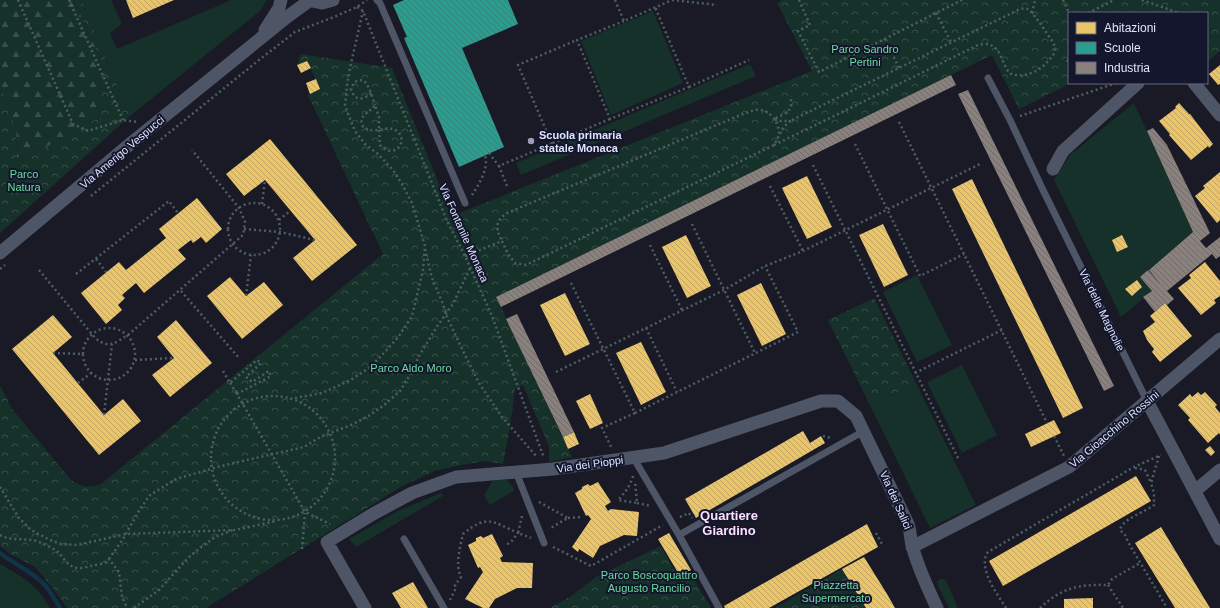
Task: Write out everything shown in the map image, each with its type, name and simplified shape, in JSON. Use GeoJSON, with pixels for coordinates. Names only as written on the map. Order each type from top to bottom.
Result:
{"type":"FeatureCollection","features":[{"type":"Feature","properties":{"kind":"street","name":"Via Amerigo Vespucci"},"geometry":{"type":"LineString","coordinates":[[244,52],[265,29],[279,8],[281,0]]}},
{"type":"Feature","properties":{"kind":"street","name":"Via Amerigo Vespucci"},"geometry":{"type":"LineString","coordinates":[[3,259],[130,144],[308,0],[322,3],[333,0]]}},
{"type":"Feature","properties":{"kind":"street"},"geometry":{"type":"LineString","coordinates":[[1053,169],[1063,151],[1137,84]]}},
{"type":"Feature","properties":{"kind":"street"},"geometry":{"type":"LineString","coordinates":[[1195,84],[1220,115]]}},
{"type":"Feature","properties":{"kind":"street","name":"Via Gioacchino Rossini"},"geometry":{"type":"LineString","coordinates":[[912,547],[1069,467],[1220,339]]}},
{"type":"Feature","properties":{"kind":"street","name":"Via dei Pioppi"},"geometry":{"type":"LineString","coordinates":[[366,608],[327,542],[373,514],[412,493],[456,477],[548,470],[664,453],[821,401],[838,401],[856,416]]}},
{"type":"Feature","properties":{"kind":"street","name":"Via delle Magnolie"},"geometry":{"type":"LineString","coordinates":[[1147,401],[1220,539]]}},
{"type":"Feature","properties":{"kind":"street","name":"Via dei Salici"},"geometry":{"type":"LineString","coordinates":[[856,416],[911,531],[912,547],[920,571],[937,608]]}},
{"type":"Feature","properties":{"kind":"street"},"geometry":{"type":"LineString","coordinates":[[1195,491],[1220,470]]}},
{"type":"Feature","properties":{"kind":"lane"},"geometry":{"type":"LineString","coordinates":[[377,0],[380,3],[466,203]]}},
{"type":"Feature","properties":{"kind":"lane","name":"Via delle Magnolie"},"geometry":{"type":"LineString","coordinates":[[988,78],[1147,401]]}},
{"type":"Feature","properties":{"kind":"lane"},"geometry":{"type":"LineString","coordinates":[[679,535],[864,431]]}},
{"type":"Feature","properties":{"kind":"lane"},"geometry":{"type":"LineString","coordinates":[[633,458],[679,535],[719,608]]}},
{"type":"Feature","properties":{"kind":"lane"},"geometry":{"type":"LineString","coordinates":[[516,472],[544,543]]}},
{"type":"Feature","properties":{"kind":"lane"},"geometry":{"type":"LineString","coordinates":[[404,539],[444,608]]}},
{"type":"Feature","properties":{"kind":"path"},"geometry":{"type":"LineString","coordinates":[[18,0],[73,124],[88,131],[123,120],[69,0]]}},
{"type":"Feature","properties":{"kind":"path"},"geometry":{"type":"LineString","coordinates":[[90,197],[290,35],[357,7],[368,0]]}},
{"type":"Feature","properties":{"kind":"path"},"geometry":{"type":"LineString","coordinates":[[615,0],[624,21]]}},
{"type":"Feature","properties":{"kind":"path"},"geometry":{"type":"LineString","coordinates":[[552,144],[518,65],[672,0],[717,6]]}},
{"type":"Feature","properties":{"kind":"path"},"geometry":{"type":"LineString","coordinates":[[799,0],[810,25],[798,31],[819,72],[962,0]]}},
{"type":"Feature","properties":{"kind":"path"},"geometry":{"type":"LineString","coordinates":[[1032,13],[1034,0]]}},
{"type":"Feature","properties":{"kind":"path"},"geometry":{"type":"LineString","coordinates":[[1063,0],[1069,12]]}},
{"type":"Feature","properties":{"kind":"path"},"geometry":{"type":"LineString","coordinates":[[1090,12],[1114,0]]}},
{"type":"Feature","properties":{"kind":"path"},"geometry":{"type":"LineString","coordinates":[[1142,0],[1176,12]]}},
{"type":"Feature","properties":{"kind":"path"},"geometry":{"type":"LineString","coordinates":[[357,7],[363,11],[350,68],[345,106],[355,130],[365,144],[378,154],[393,170],[412,203],[425,246],[432,278],[446,315],[479,383],[502,417],[548,470]]}},
{"type":"Feature","properties":{"kind":"path"},"geometry":{"type":"LineString","coordinates":[[655,7],[689,87]]}},
{"type":"Feature","properties":{"kind":"path"},"geometry":{"type":"LineString","coordinates":[[774,145],[779,136],[783,128],[790,121],[1020,9],[1029,9],[1052,41],[1055,49],[1053,56],[1041,68],[1023,75],[1012,74],[1008,70],[997,50],[989,44],[978,45],[830,118],[526,265],[515,263],[508,254],[498,230],[498,220],[507,213],[750,112],[760,110],[771,115],[779,132],[779,136]]}},
{"type":"Feature","properties":{"kind":"path","name":"Via Fontanile Monaca"},"geometry":{"type":"LineString","coordinates":[[363,11],[447,221],[466,256],[492,316],[548,470]]}},
{"type":"Feature","properties":{"kind":"path"},"geometry":{"type":"LineString","coordinates":[[936,13],[951,42]]}},
{"type":"Feature","properties":{"kind":"path"},"geometry":{"type":"LineString","coordinates":[[885,39],[899,68]]}},
{"type":"Feature","properties":{"kind":"path"},"geometry":{"type":"LineString","coordinates":[[577,40],[610,119]]}},
{"type":"Feature","properties":{"kind":"path"},"geometry":{"type":"LineString","coordinates":[[499,166],[689,87],[749,60]]}},
{"type":"Feature","properties":{"kind":"path"},"geometry":{"type":"LineString","coordinates":[[371,93],[367,97],[361,99],[356,98],[353,96],[351,89],[353,83],[358,80],[363,80],[367,84],[371,93],[375,105],[379,117],[379,130],[380,145],[385,150],[392,151],[398,148],[401,143],[401,135],[398,131],[393,129],[379,130],[370,130],[364,127],[361,120],[364,114],[371,110],[375,105]]}},
{"type":"Feature","properties":{"kind":"path"},"geometry":{"type":"LineString","coordinates":[[1010,120],[1113,84]]}},
{"type":"Feature","properties":{"kind":"path"},"geometry":{"type":"LineString","coordinates":[[774,119],[788,112],[791,106],[792,96]]}},
{"type":"Feature","properties":{"kind":"path"},"geometry":{"type":"LineString","coordinates":[[774,119],[780,121],[790,121]]}},
{"type":"Feature","properties":{"kind":"path"},"geometry":{"type":"LineString","coordinates":[[899,122],[1047,423]]}},
{"type":"Feature","properties":{"kind":"path"},"geometry":{"type":"LineString","coordinates":[[855,144],[920,276],[964,254]]}},
{"type":"Feature","properties":{"kind":"path"},"geometry":{"type":"LineString","coordinates":[[39,270],[96,339],[104,344],[112,344],[128,336],[243,235],[246,222],[239,208],[192,150]]}},
{"type":"Feature","properties":{"kind":"path"},"geometry":{"type":"LineString","coordinates":[[489,154],[499,166],[507,186]]}},
{"type":"Feature","properties":{"kind":"path"},"geometry":{"type":"LineString","coordinates":[[480,182],[487,162],[485,155]]}},
{"type":"Feature","properties":{"kind":"path"},"geometry":{"type":"LineString","coordinates":[[556,372],[724,290],[765,266],[803,251],[980,164]]}},
{"type":"Feature","properties":{"kind":"path"},"geometry":{"type":"LineString","coordinates":[[813,165],[959,460]]}},
{"type":"Feature","properties":{"kind":"path"},"geometry":{"type":"LineString","coordinates":[[262,204],[265,180]]}},
{"type":"Feature","properties":{"kind":"path"},"geometry":{"type":"LineString","coordinates":[[770,186],[803,251]]}},
{"type":"Feature","properties":{"kind":"path"},"geometry":{"type":"LineString","coordinates":[[76,274],[169,201],[178,213]]}},
{"type":"Feature","properties":{"kind":"path"},"geometry":{"type":"LineString","coordinates":[[246,204],[262,204],[272,210],[279,220],[280,232],[278,240],[267,252],[259,255],[251,255],[237,249],[232,244],[228,235],[228,224],[232,215],[239,208],[246,204]]}},
{"type":"Feature","properties":{"kind":"path"},"geometry":{"type":"LineString","coordinates":[[279,220],[290,211]]}},
{"type":"Feature","properties":{"kind":"path"},"geometry":{"type":"LineString","coordinates":[[692,224],[755,353]]}},
{"type":"Feature","properties":{"kind":"path"},"geometry":{"type":"LineString","coordinates":[[244,229],[280,232],[314,240]]}},
{"type":"Feature","properties":{"kind":"path"},"geometry":{"type":"LineString","coordinates":[[466,256],[502,241]]}},
{"type":"Feature","properties":{"kind":"path"},"geometry":{"type":"LineString","coordinates":[[650,245],[682,310]]}},
{"type":"Feature","properties":{"kind":"path"},"geometry":{"type":"LineString","coordinates":[[282,520],[264,520],[247,515],[232,505],[220,491],[210,469],[212,442],[218,427],[228,414],[242,404],[258,396],[277,395],[295,398],[322,393],[349,381],[369,368],[399,336],[412,316],[422,270],[425,246]]}},
{"type":"Feature","properties":{"kind":"path"},"geometry":{"type":"LineString","coordinates":[[246,296],[251,255]]}},
{"type":"Feature","properties":{"kind":"path"},"geometry":{"type":"LineString","coordinates":[[0,269],[3,259]]}},
{"type":"Feature","properties":{"kind":"path"},"geometry":{"type":"LineString","coordinates":[[96,259],[106,272]]}},
{"type":"Feature","properties":{"kind":"path"},"geometry":{"type":"LineString","coordinates":[[614,452],[602,428],[798,332],[765,266]]}},
{"type":"Feature","properties":{"kind":"path"},"geometry":{"type":"LineString","coordinates":[[0,535],[6,539],[37,541],[59,553],[74,567],[92,566],[106,562],[126,534],[150,495],[176,479],[210,469],[304,447],[322,436],[349,426],[367,417],[383,406],[400,391],[419,356],[453,304],[470,268]]}},
{"type":"Feature","properties":{"kind":"path"},"geometry":{"type":"LineString","coordinates":[[571,284],[635,413]]}},
{"type":"Feature","properties":{"kind":"path"},"geometry":{"type":"LineString","coordinates":[[181,290],[239,358]]}},
{"type":"Feature","properties":{"kind":"path"},"geometry":{"type":"LineString","coordinates":[[106,328],[114,328],[122,331],[128,336],[133,343],[135,360],[131,368],[125,374],[117,379],[102,379],[91,373],[86,367],[83,354],[84,347],[92,334],[106,328]]}},
{"type":"Feature","properties":{"kind":"path"},"geometry":{"type":"LineString","coordinates":[[646,328],[677,392]]}},
{"type":"Feature","properties":{"kind":"path"},"geometry":{"type":"LineString","coordinates":[[915,373],[1002,330]]}},
{"type":"Feature","properties":{"kind":"path"},"geometry":{"type":"LineString","coordinates":[[104,415],[112,344]]}},
{"type":"Feature","properties":{"kind":"path"},"geometry":{"type":"LineString","coordinates":[[53,353],[83,354]]}},
{"type":"Feature","properties":{"kind":"path"},"geometry":{"type":"LineString","coordinates":[[135,360],[174,358]]}},
{"type":"Feature","properties":{"kind":"path"},"geometry":{"type":"LineString","coordinates":[[230,383],[257,360],[261,363],[246,377],[252,382],[269,371],[271,376],[237,394]]}},
{"type":"Feature","properties":{"kind":"path"},"geometry":{"type":"LineString","coordinates":[[223,371],[304,512],[302,549]]}},
{"type":"Feature","properties":{"kind":"path"},"geometry":{"type":"LineString","coordinates":[[78,384],[91,373]]}},
{"type":"Feature","properties":{"kind":"path"},"geometry":{"type":"LineString","coordinates":[[134,608],[159,590],[188,558],[215,537],[236,530],[282,520],[304,512],[321,499],[332,481],[336,460],[330,433],[325,422],[312,408],[295,398]]}},
{"type":"Feature","properties":{"kind":"path"},"geometry":{"type":"LineString","coordinates":[[1054,436],[1069,467]]}},
{"type":"Feature","properties":{"kind":"path"},"geometry":{"type":"LineString","coordinates":[[1006,608],[986,574],[985,556],[988,552],[1134,467],[1172,449]]}},
{"type":"Feature","properties":{"kind":"path"},"geometry":{"type":"LineString","coordinates":[[1151,483],[1159,456]]}},
{"type":"Feature","properties":{"kind":"path"},"geometry":{"type":"LineString","coordinates":[[1134,467],[1146,470],[1154,493],[1154,504],[1150,508],[1125,522],[1121,526],[1120,530],[1125,535],[1167,608]]}},
{"type":"Feature","properties":{"kind":"path"},"geometry":{"type":"LineString","coordinates":[[634,471],[637,503],[618,500],[631,484],[634,471]]}},
{"type":"Feature","properties":{"kind":"path"},"geometry":{"type":"LineString","coordinates":[[0,487],[7,500],[31,530],[61,544],[77,545],[126,534],[236,530]]}},
{"type":"Feature","properties":{"kind":"path"},"geometry":{"type":"LineString","coordinates":[[537,500],[568,518]]}},
{"type":"Feature","properties":{"kind":"path"},"geometry":{"type":"LineString","coordinates":[[304,512],[336,528]]}},
{"type":"Feature","properties":{"kind":"path"},"geometry":{"type":"LineString","coordinates":[[583,517],[568,518],[550,528],[544,543],[591,566],[670,521]]}},
{"type":"Feature","properties":{"kind":"path"},"geometry":{"type":"LineString","coordinates":[[450,601],[456,585],[462,577],[459,571],[460,547],[463,534],[479,523],[490,520],[518,533],[511,542],[506,545]]}},
{"type":"Feature","properties":{"kind":"path"},"geometry":{"type":"LineString","coordinates":[[876,533],[882,544]]}},
{"type":"Feature","properties":{"kind":"path"},"geometry":{"type":"LineString","coordinates":[[109,559],[119,572],[122,596],[127,608]]}},
{"type":"Feature","properties":{"kind":"path"},"geometry":{"type":"LineString","coordinates":[[1108,585],[1112,579],[1140,563]]}},
{"type":"Feature","properties":{"kind":"path"},"geometry":{"type":"LineString","coordinates":[[1040,608],[1050,598],[1066,589],[1092,584],[1108,585]]}},
{"type":"Feature","properties":{"kind":"path"},"geometry":{"type":"LineString","coordinates":[[1108,585],[1123,608]]}},
{"type":"Feature","properties":{"kind":"green space"},"geometry":{"type":"Polygon","coordinates":[[[0,0],[74,0],[102,62],[98,118],[34,154],[17,159],[16,128],[0,84],[0,0]]]}},
{"type":"Feature","properties":{"kind":"green space","name":"Parco Natura"},"geometry":{"type":"Polygon","coordinates":[[[74,0],[81,0],[130,116],[0,233],[0,84],[16,128],[17,159],[34,154],[98,118],[102,62],[74,0]]]}},
{"type":"Feature","properties":{"kind":"green space"},"geometry":{"type":"Polygon","coordinates":[[[81,0],[111,0],[122,24],[110,33],[117,49],[231,0],[267,0],[260,11],[130,116],[81,0]]]}},
{"type":"Feature","properties":{"kind":"green space","name":"Parco Aldo Moro"},"geometry":{"type":"Polygon","coordinates":[[[782,0],[1220,0],[1220,51],[1208,61],[1208,12],[1068,12],[1069,84],[1019,109],[992,55],[496,297],[572,457],[549,462],[549,447],[523,385],[515,389],[503,464],[485,461],[461,465],[435,471],[404,485],[206,608],[67,608],[35,567],[10,554],[0,546],[0,385],[12,409],[71,480],[86,486],[101,484],[383,254],[308,95],[320,89],[307,61],[297,65],[301,54],[392,68],[452,216],[812,71],[777,3],[782,0]]]}},
{"type":"Feature","properties":{"kind":"green space"},"geometry":{"type":"Polygon","coordinates":[[[653,11],[683,83],[611,115],[581,41],[653,11]]]}},
{"type":"Feature","properties":{"kind":"green space"},"geometry":{"type":"Polygon","coordinates":[[[750,64],[756,76],[521,175],[516,163],[750,64]]]}},
{"type":"Feature","properties":{"kind":"green space"},"geometry":{"type":"Polygon","coordinates":[[[1134,103],[1193,232],[1141,276],[1152,291],[1121,317],[1054,180],[1070,155],[1134,103]]]}},
{"type":"Feature","properties":{"kind":"green space"},"geometry":{"type":"Polygon","coordinates":[[[917,275],[952,345],[917,362],[883,292],[917,275]]]}},
{"type":"Feature","properties":{"kind":"green space"},"geometry":{"type":"Polygon","coordinates":[[[874,298],[916,383],[870,405],[828,320],[874,298]]]}},
{"type":"Feature","properties":{"kind":"green space"},"geometry":{"type":"Polygon","coordinates":[[[962,365],[997,435],[962,453],[927,382],[962,365]]]}},
{"type":"Feature","properties":{"kind":"green space"},"geometry":{"type":"Polygon","coordinates":[[[916,383],[976,505],[930,528],[870,405],[916,383]]]}},
{"type":"Feature","properties":{"kind":"green space"},"geometry":{"type":"Polygon","coordinates":[[[507,480],[515,490],[490,505],[484,496],[492,481],[507,480]]]}},
{"type":"Feature","properties":{"kind":"green space"},"geometry":{"type":"Polygon","coordinates":[[[441,493],[443,496],[356,547],[349,539],[398,511],[441,493]]]}},
{"type":"Feature","properties":{"kind":"green space","name":"Parco Boscoquattro Augusto Rancilio"},"geometry":{"type":"Polygon","coordinates":[[[661,546],[679,579],[690,573],[711,608],[550,608],[571,596],[596,577],[661,546]]]}},
{"type":"Feature","properties":{"kind":"green space"},"geometry":{"type":"Polygon","coordinates":[[[0,564],[22,577],[34,587],[50,608],[0,608],[0,564]]]}},
{"type":"Feature","properties":{"kind":"green space","name":"Piazzetta Supermercato"},"geometry":{"type":"Polygon","coordinates":[[[842,569],[866,608],[775,608],[842,569]]]}},
{"type":"Feature","properties":{"kind":"green space"},"geometry":{"type":"Polygon","coordinates":[[[940,579],[944,579],[947,582],[958,608],[949,608],[938,586],[937,582],[940,579]]]}},
{"type":"Feature","properties":{"kind":"building: Abitazioni"},"geometry":{"type":"Polygon","coordinates":[[[126,0],[174,0],[133,18],[126,0]]]}},
{"type":"Feature","properties":{"kind":"building: Abitazioni"},"geometry":{"type":"Polygon","coordinates":[[[307,61],[311,68],[301,73],[297,65],[307,61]]]}},
{"type":"Feature","properties":{"kind":"building: Abitazioni"},"geometry":{"type":"Polygon","coordinates":[[[1220,65],[1220,84],[1218,85],[1209,74],[1220,65]]]}},
{"type":"Feature","properties":{"kind":"building: Abitazioni"},"geometry":{"type":"Polygon","coordinates":[[[316,79],[320,89],[310,94],[306,83],[316,79]]]}},
{"type":"Feature","properties":{"kind":"building: Abitazioni"},"geometry":{"type":"Polygon","coordinates":[[[1179,103],[1190,114],[1213,144],[1209,148],[1208,146],[1191,160],[1159,121],[1176,108],[1175,107],[1179,103]]]}},
{"type":"Feature","properties":{"kind":"building: Abitazioni"},"geometry":{"type":"Polygon","coordinates":[[[270,139],[357,245],[312,281],[293,258],[315,240],[265,180],[244,196],[226,174],[270,139]]]}},
{"type":"Feature","properties":{"kind":"building: Abitazioni"},"geometry":{"type":"Polygon","coordinates":[[[1220,172],[1220,220],[1217,223],[1195,196],[1205,188],[1203,186],[1220,172]]]}},
{"type":"Feature","properties":{"kind":"building: Abitazioni"},"geometry":{"type":"Polygon","coordinates":[[[807,176],[832,227],[807,239],[782,188],[807,176]]]}},
{"type":"Feature","properties":{"kind":"building: Abitazioni"},"geometry":{"type":"Polygon","coordinates":[[[972,179],[1083,408],[1063,418],[952,189],[972,179]]]}},
{"type":"Feature","properties":{"kind":"building: Abitazioni"},"geometry":{"type":"Polygon","coordinates":[[[197,198],[222,229],[206,243],[201,237],[193,243],[191,240],[178,250],[186,259],[144,293],[136,283],[122,295],[125,298],[118,305],[122,310],[106,324],[81,293],[119,262],[126,270],[166,238],[159,229],[197,198]]]}},
{"type":"Feature","properties":{"kind":"building: Abitazioni"},"geometry":{"type":"Polygon","coordinates":[[[883,224],[908,275],[884,287],[859,235],[883,224]]]}},
{"type":"Feature","properties":{"kind":"building: Abitazioni"},"geometry":{"type":"Polygon","coordinates":[[[686,235],[711,286],[687,298],[662,247],[686,235]]]}},
{"type":"Feature","properties":{"kind":"building: Abitazioni"},"geometry":{"type":"Polygon","coordinates":[[[1122,235],[1128,247],[1117,252],[1112,240],[1122,235]]]}},
{"type":"Feature","properties":{"kind":"building: Abitazioni"},"geometry":{"type":"Polygon","coordinates":[[[1205,262],[1220,281],[1220,296],[1214,300],[1216,303],[1201,315],[1178,288],[1191,278],[1189,275],[1205,262]]]}},
{"type":"Feature","properties":{"kind":"building: Abitazioni"},"geometry":{"type":"Polygon","coordinates":[[[230,277],[246,296],[264,282],[283,305],[242,339],[207,296],[230,277]]]}},
{"type":"Feature","properties":{"kind":"building: Abitazioni"},"geometry":{"type":"Polygon","coordinates":[[[1137,280],[1142,287],[1132,296],[1125,289],[1137,280]]]}},
{"type":"Feature","properties":{"kind":"building: Abitazioni"},"geometry":{"type":"Polygon","coordinates":[[[761,283],[786,334],[762,346],[737,295],[761,283]]]}},
{"type":"Feature","properties":{"kind":"building: Abitazioni"},"geometry":{"type":"Polygon","coordinates":[[[565,293],[590,344],[565,356],[540,305],[565,293]]]}},
{"type":"Feature","properties":{"kind":"building: Abitazioni"},"geometry":{"type":"Polygon","coordinates":[[[1165,303],[1192,336],[1160,362],[1152,352],[1154,349],[1147,340],[1143,331],[1155,322],[1150,316],[1165,303]]]}},
{"type":"Feature","properties":{"kind":"building: Abitazioni"},"geometry":{"type":"Polygon","coordinates":[[[53,315],[72,337],[53,353],[104,415],[123,399],[141,421],[99,455],[12,349],[53,315]]]}},
{"type":"Feature","properties":{"kind":"building: Abitazioni"},"geometry":{"type":"Polygon","coordinates":[[[176,320],[212,363],[170,397],[152,375],[174,358],[157,337],[176,320]]]}},
{"type":"Feature","properties":{"kind":"building: Abitazioni"},"geometry":{"type":"Polygon","coordinates":[[[641,342],[666,392],[641,405],[616,353],[641,342]]]}},
{"type":"Feature","properties":{"kind":"building: Abitazioni"},"geometry":{"type":"Polygon","coordinates":[[[1198,392],[1201,395],[1205,392],[1217,405],[1215,407],[1220,413],[1220,435],[1219,433],[1208,443],[1188,420],[1190,418],[1178,405],[1190,394],[1192,397],[1198,392]]]}},
{"type":"Feature","properties":{"kind":"building: Abitazioni"},"geometry":{"type":"Polygon","coordinates":[[[590,394],[603,423],[590,429],[576,401],[590,394]]]}},
{"type":"Feature","properties":{"kind":"building: Abitazioni"},"geometry":{"type":"Polygon","coordinates":[[[1054,420],[1061,433],[1031,447],[1025,434],[1054,420]]]}},
{"type":"Feature","properties":{"kind":"building: Abitazioni"},"geometry":{"type":"Polygon","coordinates":[[[803,431],[810,443],[821,436],[825,443],[696,518],[685,499],[803,431]]]}},
{"type":"Feature","properties":{"kind":"building: Abitazioni"},"geometry":{"type":"Polygon","coordinates":[[[574,432],[579,444],[568,449],[563,437],[574,432]]]}},
{"type":"Feature","properties":{"kind":"building: Abitazioni"},"geometry":{"type":"Polygon","coordinates":[[[1210,446],[1215,452],[1211,456],[1205,450],[1210,446]]]}},
{"type":"Feature","properties":{"kind":"building: Abitazioni"},"geometry":{"type":"Polygon","coordinates":[[[1136,476],[1151,501],[1003,586],[989,561],[1136,476]]]}},
{"type":"Feature","properties":{"kind":"building: Abitazioni"},"geometry":{"type":"Polygon","coordinates":[[[598,482],[611,502],[605,506],[608,511],[611,509],[639,512],[637,536],[624,535],[600,546],[593,558],[579,549],[578,552],[572,547],[591,519],[588,515],[586,516],[575,493],[588,484],[590,486],[598,482]]]}},
{"type":"Feature","properties":{"kind":"building: Abitazioni"},"geometry":{"type":"Polygon","coordinates":[[[867,524],[878,547],[769,608],[725,608],[724,606],[867,524]]]}},
{"type":"Feature","properties":{"kind":"building: Abitazioni"},"geometry":{"type":"Polygon","coordinates":[[[1161,527],[1210,608],[1175,608],[1135,543],[1161,527]]]}},
{"type":"Feature","properties":{"kind":"building: Abitazioni"},"geometry":{"type":"Polygon","coordinates":[[[669,533],[691,570],[680,576],[658,539],[669,533]]]}},
{"type":"Feature","properties":{"kind":"building: Abitazioni"},"geometry":{"type":"Polygon","coordinates":[[[492,534],[503,556],[500,558],[502,562],[533,563],[532,588],[517,588],[495,599],[489,608],[483,608],[465,599],[483,572],[480,567],[478,568],[468,545],[476,541],[476,538],[481,536],[483,538],[492,534]]]}},
{"type":"Feature","properties":{"kind":"building: Abitazioni"},"geometry":{"type":"Polygon","coordinates":[[[864,557],[895,608],[866,608],[842,569],[864,557]]]}},
{"type":"Feature","properties":{"kind":"building: Abitazioni"},"geometry":{"type":"Polygon","coordinates":[[[413,582],[428,608],[401,608],[392,593],[413,582]]]}},
{"type":"Feature","properties":{"kind":"building: Abitazioni"},"geometry":{"type":"Polygon","coordinates":[[[1093,598],[1093,608],[1064,608],[1064,599],[1093,598]]]}},
{"type":"Feature","properties":{"kind":"building: Scuole"},"geometry":{"type":"Polygon","coordinates":[[[404,0],[508,0],[518,24],[462,48],[504,147],[459,167],[404,38],[407,37],[393,5],[404,0]]]}},
{"type":"Feature","properties":{"kind":"building: Industria"},"geometry":{"type":"Polygon","coordinates":[[[951,75],[956,85],[501,307],[496,297],[951,75]]]}},
{"type":"Feature","properties":{"kind":"building: Industria"},"geometry":{"type":"Polygon","coordinates":[[[968,90],[1114,386],[1104,391],[958,94],[968,90]]]}},
{"type":"Feature","properties":{"kind":"building: Industria"},"geometry":{"type":"Polygon","coordinates":[[[1153,128],[1167,145],[1210,233],[1200,241],[1206,248],[1220,237],[1220,256],[1216,259],[1212,254],[1167,291],[1174,299],[1167,305],[1165,303],[1155,312],[1143,297],[1152,291],[1140,277],[1148,270],[1161,285],[1149,270],[1193,232],[1147,131],[1153,128]]]}},
{"type":"Feature","properties":{"kind":"building: Industria"},"geometry":{"type":"Polygon","coordinates":[[[517,314],[574,432],[563,437],[506,319],[517,314]]]}},
{"type":"Feature","properties":{"kind":"waterway"},"geometry":{"type":"LineString","coordinates":[[0,553],[34,575],[44,584],[60,608]]}},
{"type":"Feature","properties":{"kind":"place","name":"Scuola primaria statale Monaca"},"geometry":{"type":"Point","coordinates":[531,141]}},
{"type":"Feature","properties":{"kind":"district","name":"Quartiere Giardino"},"geometry":{"type":"Point","coordinates":[729,522]}},
{"type":"Feature","properties":{"kind":"park label","name":"Parco Sandro Pertini"},"geometry":{"type":"Point","coordinates":[865,55]}}]}
